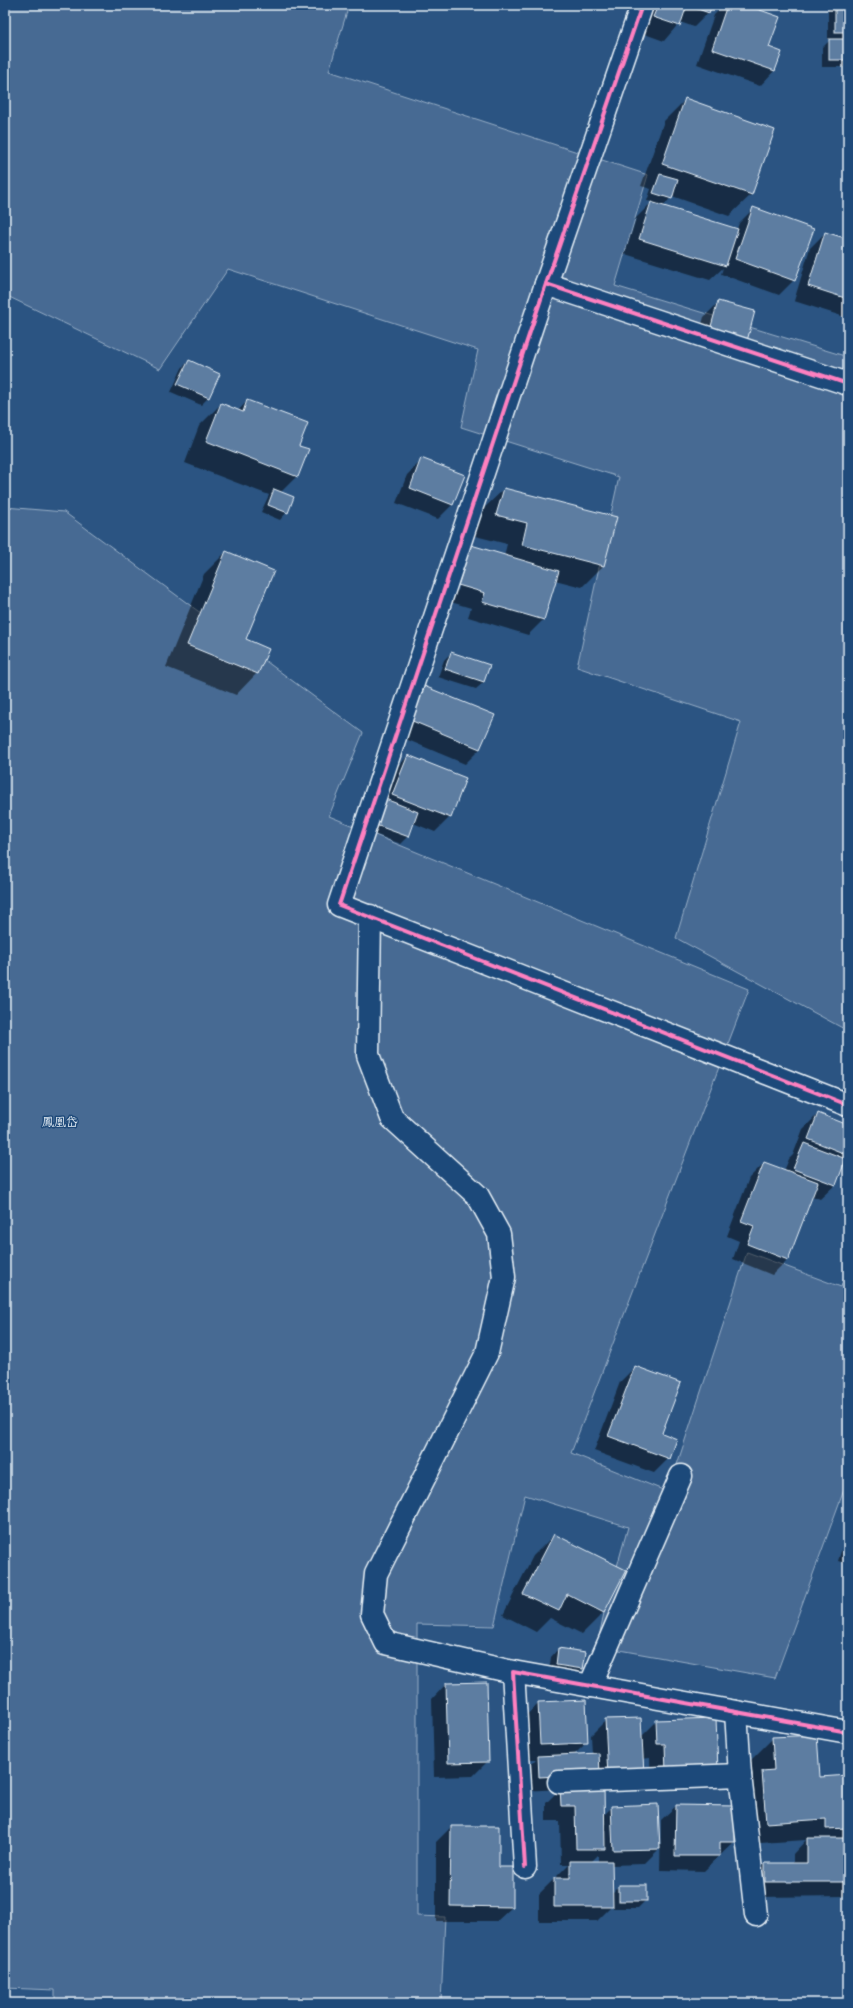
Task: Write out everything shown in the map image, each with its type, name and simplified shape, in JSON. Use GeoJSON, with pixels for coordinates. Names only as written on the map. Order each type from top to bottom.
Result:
{"type":"FeatureCollection","features":[{"type":"Feature","properties":{"kind":"street"},"geometry":{"type":"LineString","coordinates":[[642,5],[546,284],[339,905],[848,1105]]}},
{"type":"Feature","properties":{"kind":"street"},"geometry":{"type":"LineString","coordinates":[[546,284],[848,384]]}},
{"type":"Feature","properties":{"kind":"street"},"geometry":{"type":"LineString","coordinates":[[370,916],[368,1055],[392,1118],[478,1196],[499,1234],[504,1277],[486,1353],[376,1574],[372,1614],[386,1643],[513,1672],[848,1732]]}},
{"type":"Feature","properties":{"kind":"street"},"geometry":{"type":"LineString","coordinates":[[590,1686],[681,1476]]}},
{"type":"Feature","properties":{"kind":"street"},"geometry":{"type":"LineString","coordinates":[[513,1672],[525,1867]]}},
{"type":"Feature","properties":{"kind":"street"},"geometry":{"type":"LineString","coordinates":[[736,1712],[740,1775],[756,1915]]}},
{"type":"Feature","properties":{"kind":"street"},"geometry":{"type":"LineString","coordinates":[[558,1782],[740,1775]]}},
{"type":"Feature","properties":{"kind":"shaded area"},"geometry":{"type":"Polygon","coordinates":[[[5,5],[349,5],[329,71],[648,175],[615,286],[848,357],[848,1031],[676,938],[741,722],[577,667],[619,477],[461,427],[478,350],[228,269],[160,369],[5,295],[5,5]]]}},
{"type":"Feature","properties":{"kind":"shaded area"},"geometry":{"type":"Polygon","coordinates":[[[5,507],[64,512],[363,733],[329,816],[749,989],[571,1453],[668,1492],[747,1252],[841,1287],[848,1269],[848,1479],[775,1678],[597,1646],[604,1613],[628,1527],[525,1495],[494,1626],[417,1624],[417,1916],[445,1917],[441,2003],[55,2003],[55,1990],[5,1988],[5,507]]]}},
{"type":"Feature","properties":{"kind":"building"},"geometry":{"type":"Polygon","coordinates":[[[658,5],[687,5],[680,26],[653,17],[658,5]]]}},
{"type":"Feature","properties":{"kind":"building"},"geometry":{"type":"Polygon","coordinates":[[[687,5],[712,5],[709,13],[687,5]]]}},
{"type":"Feature","properties":{"kind":"building"},"geometry":{"type":"Polygon","coordinates":[[[727,5],[746,5],[780,17],[769,47],[782,52],[775,71],[712,49],[727,5]]]}},
{"type":"Feature","properties":{"kind":"building"},"geometry":{"type":"Polygon","coordinates":[[[835,5],[848,5],[848,32],[835,32],[835,5]]]}},
{"type":"Feature","properties":{"kind":"building"},"geometry":{"type":"Polygon","coordinates":[[[829,39],[848,39],[848,60],[829,60],[829,39]]]}},
{"type":"Feature","properties":{"kind":"building"},"geometry":{"type":"Polygon","coordinates":[[[685,98],[775,130],[752,195],[662,164],[685,98]]]}},
{"type":"Feature","properties":{"kind":"building"},"geometry":{"type":"Polygon","coordinates":[[[660,174],[678,179],[672,199],[653,193],[660,174]]]}},
{"type":"Feature","properties":{"kind":"building"},"geometry":{"type":"Polygon","coordinates":[[[651,202],[738,229],[726,266],[639,239],[651,202]]]}},
{"type":"Feature","properties":{"kind":"building"},"geometry":{"type":"Polygon","coordinates":[[[753,207],[814,229],[795,281],[735,259],[753,207]]]}},
{"type":"Feature","properties":{"kind":"building"},"geometry":{"type":"Polygon","coordinates":[[[825,232],[848,239],[848,299],[808,286],[825,232]]]}},
{"type":"Feature","properties":{"kind":"building"},"geometry":{"type":"Polygon","coordinates":[[[718,301],[755,311],[747,341],[710,330],[718,301]]]}},
{"type":"Feature","properties":{"kind":"building"},"geometry":{"type":"Polygon","coordinates":[[[189,360],[220,374],[209,398],[177,384],[189,360]]]}},
{"type":"Feature","properties":{"kind":"building"},"geometry":{"type":"Polygon","coordinates":[[[247,400],[308,423],[299,446],[309,449],[298,477],[206,441],[221,403],[243,412],[247,400]]]}},
{"type":"Feature","properties":{"kind":"building"},"geometry":{"type":"Polygon","coordinates":[[[421,458],[465,475],[453,505],[410,488],[421,458]]]}},
{"type":"Feature","properties":{"kind":"building"},"geometry":{"type":"Polygon","coordinates":[[[504,488],[617,517],[604,566],[522,545],[527,523],[496,515],[504,488]]]}},
{"type":"Feature","properties":{"kind":"building"},"geometry":{"type":"Polygon","coordinates":[[[274,489],[294,497],[288,513],[268,505],[274,489]]]}},
{"type":"Feature","properties":{"kind":"building"},"geometry":{"type":"Polygon","coordinates":[[[471,545],[559,571],[544,620],[482,602],[485,593],[458,585],[471,545]]]}},
{"type":"Feature","properties":{"kind":"building"},"geometry":{"type":"Polygon","coordinates":[[[226,551],[274,571],[246,639],[269,649],[258,674],[187,645],[226,551]]]}},
{"type":"Feature","properties":{"kind":"building"},"geometry":{"type":"Polygon","coordinates":[[[451,652],[490,665],[484,682],[445,669],[451,652]]]}},
{"type":"Feature","properties":{"kind":"building"},"geometry":{"type":"Polygon","coordinates":[[[424,686],[495,715],[480,749],[410,720],[424,686]]]}},
{"type":"Feature","properties":{"kind":"building"},"geometry":{"type":"Polygon","coordinates":[[[408,755],[466,778],[451,818],[392,795],[408,755]]]}},
{"type":"Feature","properties":{"kind":"building"},"geometry":{"type":"Polygon","coordinates":[[[383,798],[418,812],[409,837],[373,824],[383,798]]]}},
{"type":"Feature","properties":{"kind":"building"},"geometry":{"type":"Polygon","coordinates":[[[818,1113],[848,1125],[848,1155],[808,1139],[818,1113]]]}},
{"type":"Feature","properties":{"kind":"building"},"geometry":{"type":"Polygon","coordinates":[[[804,1143],[846,1159],[836,1185],[793,1169],[804,1143]]]}},
{"type":"Feature","properties":{"kind":"building"},"geometry":{"type":"Polygon","coordinates":[[[764,1162],[818,1182],[788,1260],[747,1244],[754,1226],[741,1221],[764,1162]]]}},
{"type":"Feature","properties":{"kind":"building"},"geometry":{"type":"Polygon","coordinates":[[[635,1366],[681,1383],[662,1433],[677,1439],[670,1459],[608,1436],[635,1366]]]}},
{"type":"Feature","properties":{"kind":"building"},"geometry":{"type":"Polygon","coordinates":[[[554,1534],[626,1570],[604,1613],[567,1594],[559,1611],[523,1594],[554,1534]]]}},
{"type":"Feature","properties":{"kind":"building"},"geometry":{"type":"Polygon","coordinates":[[[558,1648],[586,1652],[583,1669],[556,1665],[558,1648]]]}},
{"type":"Feature","properties":{"kind":"building"},"geometry":{"type":"Polygon","coordinates":[[[487,1682],[489,1762],[448,1763],[446,1683],[487,1682]]]}},
{"type":"Feature","properties":{"kind":"building"},"geometry":{"type":"Polygon","coordinates":[[[586,1700],[588,1743],[540,1745],[538,1702],[586,1700]]]}},
{"type":"Feature","properties":{"kind":"building"},"geometry":{"type":"Polygon","coordinates":[[[641,1718],[644,1774],[608,1776],[605,1719],[641,1718]]]}},
{"type":"Feature","properties":{"kind":"building"},"geometry":{"type":"Polygon","coordinates":[[[716,1718],[718,1771],[666,1773],[665,1744],[657,1744],[656,1720],[716,1718]]]}},
{"type":"Feature","properties":{"kind":"building"},"geometry":{"type":"Polygon","coordinates":[[[817,1735],[820,1777],[848,1775],[848,1828],[826,1829],[826,1819],[766,1823],[762,1771],[774,1770],[772,1737],[817,1735]]]}},
{"type":"Feature","properties":{"kind":"building"},"geometry":{"type":"Polygon","coordinates":[[[599,1753],[600,1774],[539,1777],[538,1756],[599,1753]]]}},
{"type":"Feature","properties":{"kind":"building"},"geometry":{"type":"Polygon","coordinates":[[[560,1787],[604,1787],[605,1849],[576,1849],[575,1806],[561,1806],[560,1787]]]}},
{"type":"Feature","properties":{"kind":"building"},"geometry":{"type":"Polygon","coordinates":[[[658,1804],[660,1849],[613,1850],[611,1806],[658,1804]]]}},
{"type":"Feature","properties":{"kind":"building"},"geometry":{"type":"Polygon","coordinates":[[[676,1805],[736,1806],[735,1842],[720,1842],[720,1856],[675,1856],[676,1805]]]}},
{"type":"Feature","properties":{"kind":"building"},"geometry":{"type":"Polygon","coordinates":[[[451,1826],[499,1826],[499,1867],[513,1867],[513,1907],[450,1906],[451,1826]]]}},
{"type":"Feature","properties":{"kind":"building"},"geometry":{"type":"Polygon","coordinates":[[[807,1838],[848,1838],[848,1882],[765,1882],[765,1863],[807,1863],[807,1838]]]}},
{"type":"Feature","properties":{"kind":"building"},"geometry":{"type":"Polygon","coordinates":[[[570,1861],[612,1861],[613,1907],[554,1907],[554,1878],[570,1878],[570,1861]]]}},
{"type":"Feature","properties":{"kind":"building"},"geometry":{"type":"Polygon","coordinates":[[[619,1885],[647,1885],[647,1901],[619,1901],[619,1885]]]}},
{"type":"Feature","properties":{"kind":"cycle path"},"geometry":{"type":"LineString","coordinates":[[642,5],[546,284],[339,905],[848,1105]]}},
{"type":"Feature","properties":{"kind":"cycle path"},"geometry":{"type":"LineString","coordinates":[[546,284],[848,384]]}},
{"type":"Feature","properties":{"kind":"cycle path"},"geometry":{"type":"LineString","coordinates":[[525,1867],[513,1672],[848,1732]]}},
{"type":"Feature","properties":{"kind":"district","name":"鳳凰岱"},"geometry":{"type":"Point","coordinates":[60,1122]}}]}
